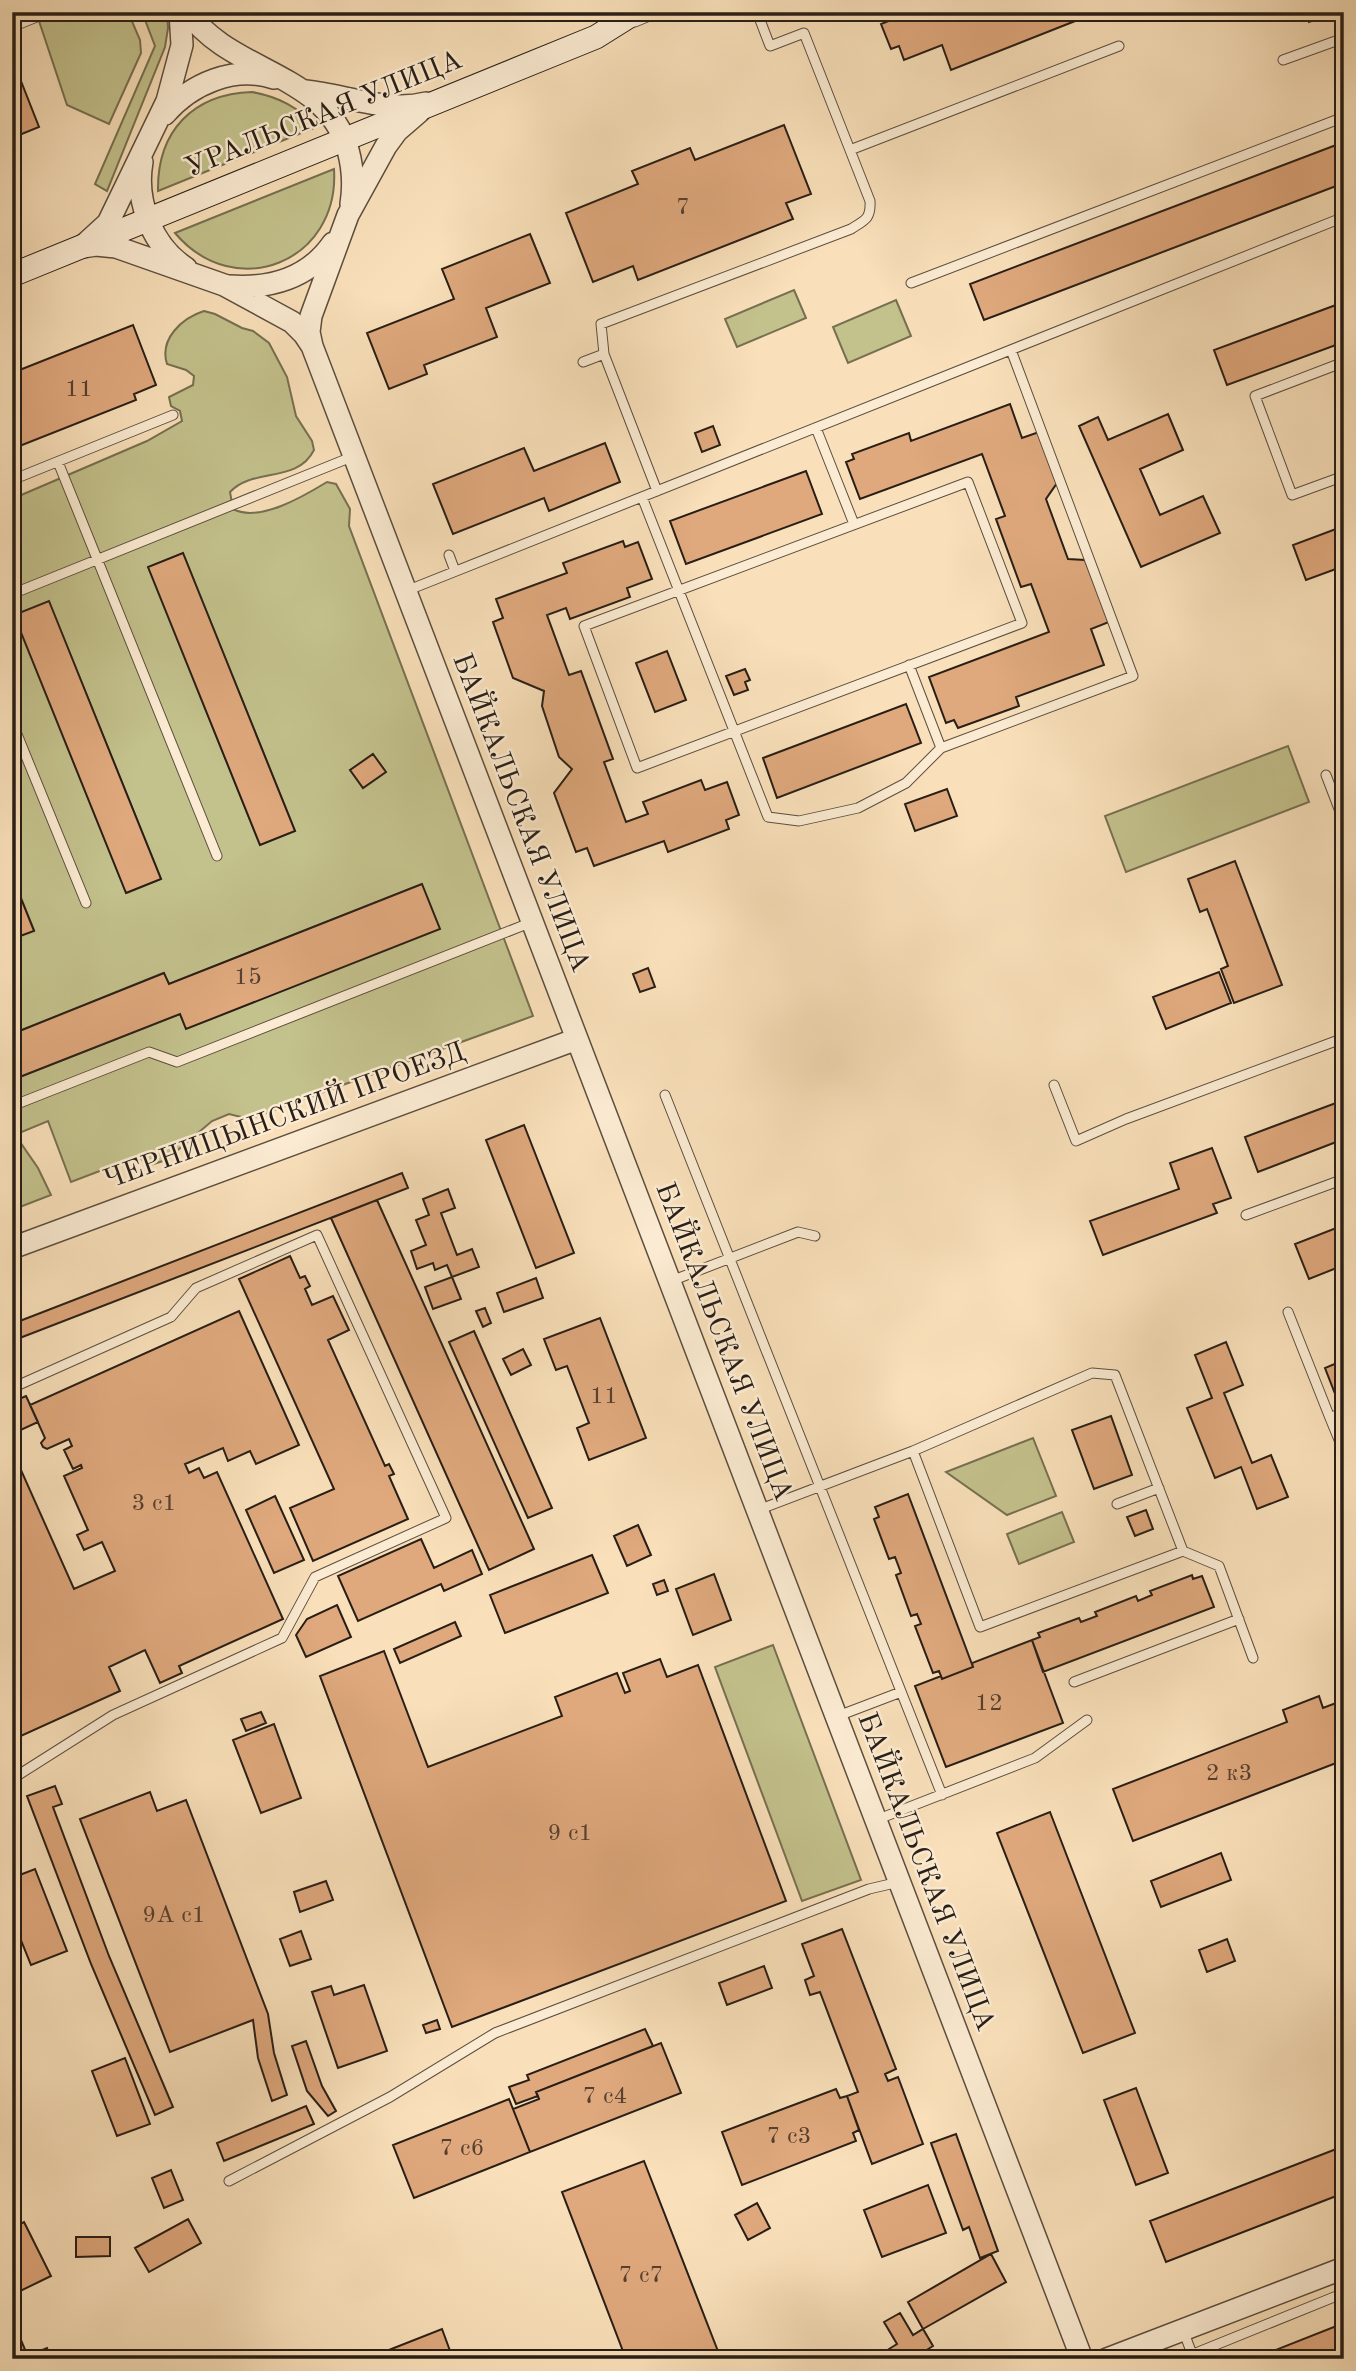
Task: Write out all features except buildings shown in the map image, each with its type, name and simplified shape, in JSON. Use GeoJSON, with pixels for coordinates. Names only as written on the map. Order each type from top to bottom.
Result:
{"type":"FeatureCollection","features":[{"type":"Feature","properties":{"kind":"main road"},"geometry":{"type":"LineString","coordinates":[[596,37],[636,12]]}},
{"type":"Feature","properties":{"kind":"main road","name":"УРАЛЬСКАЯ УЛИЦА"},"geometry":{"type":"LineString","coordinates":[[12,275],[596,37]]}},
{"type":"Feature","properties":{"kind":"street"},"geometry":{"type":"LineString","coordinates":[[81,247],[108,223],[167,101],[182,45],[180,12]]}},
{"type":"Feature","properties":{"kind":"street"},"geometry":{"type":"LineString","coordinates":[[188,12],[211,36],[298,88],[321,105],[336,122],[345,139],[352,166],[353,191],[345,222],[311,316],[309,332],[312,346]]}},
{"type":"Feature","properties":{"kind":"street"},"geometry":{"type":"LineString","coordinates":[[312,346],[292,322],[183,266],[163,247],[148,220],[141,194],[142,165],[154,129],[175,102],[195,88],[219,78],[244,74],[269,76],[298,88],[405,106],[438,100]]}},
{"type":"Feature","properties":{"kind":"street"},"geometry":{"type":"LineString","coordinates":[[81,247],[116,247],[215,282],[252,288],[280,283],[305,271],[327,252],[386,146],[410,119],[438,100]]}},
{"type":"Feature","properties":{"kind":"street","name":"БАЙКАЛЬСКАЯ УЛИЦА"},"geometry":{"type":"LineString","coordinates":[[312,346],[1082,2359]]}},
{"type":"Feature","properties":{"kind":"street","name":"ЧЕРНИЦЫНСКИЙ ПРОЕЗД"},"geometry":{"type":"LineString","coordinates":[[12,1248],[577,1039]]}},
{"type":"Feature","properties":{"kind":"street"},"geometry":{"type":"LineString","coordinates":[[1107,2359],[1344,2268]]}},
{"type":"Feature","properties":{"kind":"lane"},"geometry":{"type":"LineString","coordinates":[[12,27],[49,12]]}},
{"type":"Feature","properties":{"kind":"lane","name":"УРАЛЬСКАЯ УЛИЦА"},"geometry":{"type":"LineString","coordinates":[[596,37],[659,12]]}},
{"type":"Feature","properties":{"kind":"lane"},"geometry":{"type":"LineString","coordinates":[[657,491],[604,354],[601,324],[851,229],[866,220],[871,213],[870,201],[804,33],[770,46],[757,12]]}},
{"type":"Feature","properties":{"kind":"lane"},"geometry":{"type":"LineString","coordinates":[[1283,60],[1344,38]]}},
{"type":"Feature","properties":{"kind":"lane"},"geometry":{"type":"LineString","coordinates":[[850,150],[1119,46]]}},
{"type":"Feature","properties":{"kind":"lane"},"geometry":{"type":"LineString","coordinates":[[911,284],[1344,117]]}},
{"type":"Feature","properties":{"kind":"lane"},"geometry":{"type":"LineString","coordinates":[[405,591],[1344,217]]}},
{"type":"Feature","properties":{"kind":"lane"},"geometry":{"type":"LineString","coordinates":[[642,497],[768,817],[799,821],[858,808],[906,783],[941,748],[1133,676],[1011,350]]}},
{"type":"Feature","properties":{"kind":"lane"},"geometry":{"type":"LineString","coordinates":[[583,362],[604,354]]}},
{"type":"Feature","properties":{"kind":"lane"},"geometry":{"type":"LineString","coordinates":[[1344,362],[1255,396],[1292,495],[1344,476]]}},
{"type":"Feature","properties":{"kind":"lane"},"geometry":{"type":"LineString","coordinates":[[12,480],[173,415]]}},
{"type":"Feature","properties":{"kind":"lane"},"geometry":{"type":"LineString","coordinates":[[816,428],[854,524]]}},
{"type":"Feature","properties":{"kind":"lane"},"geometry":{"type":"LineString","coordinates":[[12,594],[354,456]]}},
{"type":"Feature","properties":{"kind":"lane"},"geometry":{"type":"LineString","coordinates":[[58,462],[217,856]]}},
{"type":"Feature","properties":{"kind":"lane"},"geometry":{"type":"LineString","coordinates":[[968,482],[1022,623],[637,768],[584,626],[679,591],[968,482]]}},
{"type":"Feature","properties":{"kind":"lane"},"geometry":{"type":"LineString","coordinates":[[449,555],[455,571]]}},
{"type":"Feature","properties":{"kind":"lane"},"geometry":{"type":"LineString","coordinates":[[909,666],[941,748]]}},
{"type":"Feature","properties":{"kind":"lane"},"geometry":{"type":"LineString","coordinates":[[12,722],[86,902]]}},
{"type":"Feature","properties":{"kind":"lane"},"geometry":{"type":"LineString","coordinates":[[1326,775],[1344,822]]}},
{"type":"Feature","properties":{"kind":"lane"},"geometry":{"type":"LineString","coordinates":[[12,1106],[149,1052],[177,1062],[532,922]]}},
{"type":"Feature","properties":{"kind":"lane"},"geometry":{"type":"LineString","coordinates":[[1054,1085],[1076,1141],[1126,1118],[1344,1038]]}},
{"type":"Feature","properties":{"kind":"lane"},"geometry":{"type":"LineString","coordinates":[[665,1095],[942,1795]]}},
{"type":"Feature","properties":{"kind":"lane"},"geometry":{"type":"LineString","coordinates":[[1246,1215],[1344,1179]]}},
{"type":"Feature","properties":{"kind":"lane"},"geometry":{"type":"LineString","coordinates":[[671,1281],[798,1232],[816,1236]]}},
{"type":"Feature","properties":{"kind":"lane"},"geometry":{"type":"LineString","coordinates":[[12,1388],[171,1317],[196,1288],[317,1235],[446,1518],[314,1577],[282,1638],[113,1715],[12,1779]]}},
{"type":"Feature","properties":{"kind":"lane"},"geometry":{"type":"LineString","coordinates":[[1288,1312],[1344,1452]]}},
{"type":"Feature","properties":{"kind":"lane"},"geometry":{"type":"LineString","coordinates":[[757,1510],[913,1451],[1092,1373],[1115,1375],[1183,1551]]}},
{"type":"Feature","properties":{"kind":"lane"},"geometry":{"type":"LineString","coordinates":[[1330,1418],[1344,1412]]}},
{"type":"Feature","properties":{"kind":"lane"},"geometry":{"type":"LineString","coordinates":[[913,1451],[980,1627],[1183,1551],[1219,1566],[1253,1658]]}},
{"type":"Feature","properties":{"kind":"lane"},"geometry":{"type":"LineString","coordinates":[[1117,1504],[1159,1488]]}},
{"type":"Feature","properties":{"kind":"lane"},"geometry":{"type":"LineString","coordinates":[[1074,1682],[1239,1619]]}},
{"type":"Feature","properties":{"kind":"lane"},"geometry":{"type":"LineString","coordinates":[[836,1717],[901,1692]]}},
{"type":"Feature","properties":{"kind":"lane"},"geometry":{"type":"LineString","coordinates":[[876,1820],[1035,1759],[1087,1720]]}},
{"type":"Feature","properties":{"kind":"lane"},"geometry":{"type":"LineString","coordinates":[[229,2181],[390,2097],[495,2033],[856,1894],[899,1882]]}},
{"type":"Feature","properties":{"kind":"lane"},"geometry":{"type":"LineString","coordinates":[[1300,2285],[1309,2307]]}},
{"type":"Feature","properties":{"kind":"lane"},"geometry":{"type":"LineString","coordinates":[[1181,2359],[1344,2293]]}},
{"type":"Feature","properties":{"kind":"lane"},"geometry":{"type":"LineString","coordinates":[[1183,2330],[1192,2354]]}},
{"type":"Feature","properties":{"kind":"shaded area"},"geometry":{"type":"Polygon","coordinates":[[[36,12],[128,12],[140,40],[141,53],[109,124],[67,105],[36,12]]]}},
{"type":"Feature","properties":{"kind":"shaded area"},"geometry":{"type":"Polygon","coordinates":[[[142,12],[167,12],[165,47],[107,191],[95,184],[155,46],[142,12]]]}},
{"type":"Feature","properties":{"kind":"shaded area"},"geometry":{"type":"Polygon","coordinates":[[[252,92],[287,104],[316,127],[158,191],[164,150],[182,120],[196,108],[212,100],[231,94],[252,92]]]}},
{"type":"Feature","properties":{"kind":"shaded area"},"geometry":{"type":"Polygon","coordinates":[[[334,169],[331,201],[320,228],[302,249],[279,262],[253,268],[226,266],[199,254],[175,233],[334,169]]]}},
{"type":"Feature","properties":{"kind":"shaded area"},"geometry":{"type":"Polygon","coordinates":[[[794,290],[806,318],[737,347],[725,319],[794,290]]]}},
{"type":"Feature","properties":{"kind":"shaded area"},"geometry":{"type":"Polygon","coordinates":[[[896,300],[911,336],[848,363],[833,327],[896,300]]]}},
{"type":"Feature","properties":{"kind":"shaded area"},"geometry":{"type":"Polygon","coordinates":[[[204,311],[215,314],[253,331],[269,343],[287,377],[296,416],[312,441],[314,450],[306,461],[297,467],[240,484],[230,492],[233,509],[255,513],[268,510],[294,500],[327,482],[336,484],[350,509],[349,526],[533,1016],[249,1119],[229,1114],[212,1121],[166,1160],[147,1166],[139,1156],[71,1182],[48,1121],[16,1136],[38,1168],[51,1195],[12,1210],[12,1080],[180,1014],[186,1028],[422,884],[169,984],[163,973],[12,1034],[12,939],[34,930],[12,876],[12,499],[147,441],[182,421],[180,411],[171,406],[169,397],[193,385],[194,376],[186,370],[167,364],[166,346],[174,331],[204,311]],[[183,553],[149,567],[260,845],[295,831],[183,553]],[[49,602],[15,616],[127,893],[161,879],[49,602]]]}},
{"type":"Feature","properties":{"kind":"shaded area"},"geometry":{"type":"Polygon","coordinates":[[[1288,746],[1309,802],[1126,872],[1105,816],[1288,746]]]}},
{"type":"Feature","properties":{"kind":"shaded area"},"geometry":{"type":"Polygon","coordinates":[[[1033,1438],[1056,1496],[1007,1515],[946,1472],[1033,1438]]]}},
{"type":"Feature","properties":{"kind":"shaded area"},"geometry":{"type":"Polygon","coordinates":[[[1062,1512],[1074,1542],[1019,1564],[1007,1534],[1062,1512]]]}},
{"type":"Feature","properties":{"kind":"shaded area"},"geometry":{"type":"Polygon","coordinates":[[[773,1645],[861,1880],[802,1901],[715,1667],[773,1645]]]}}]}
